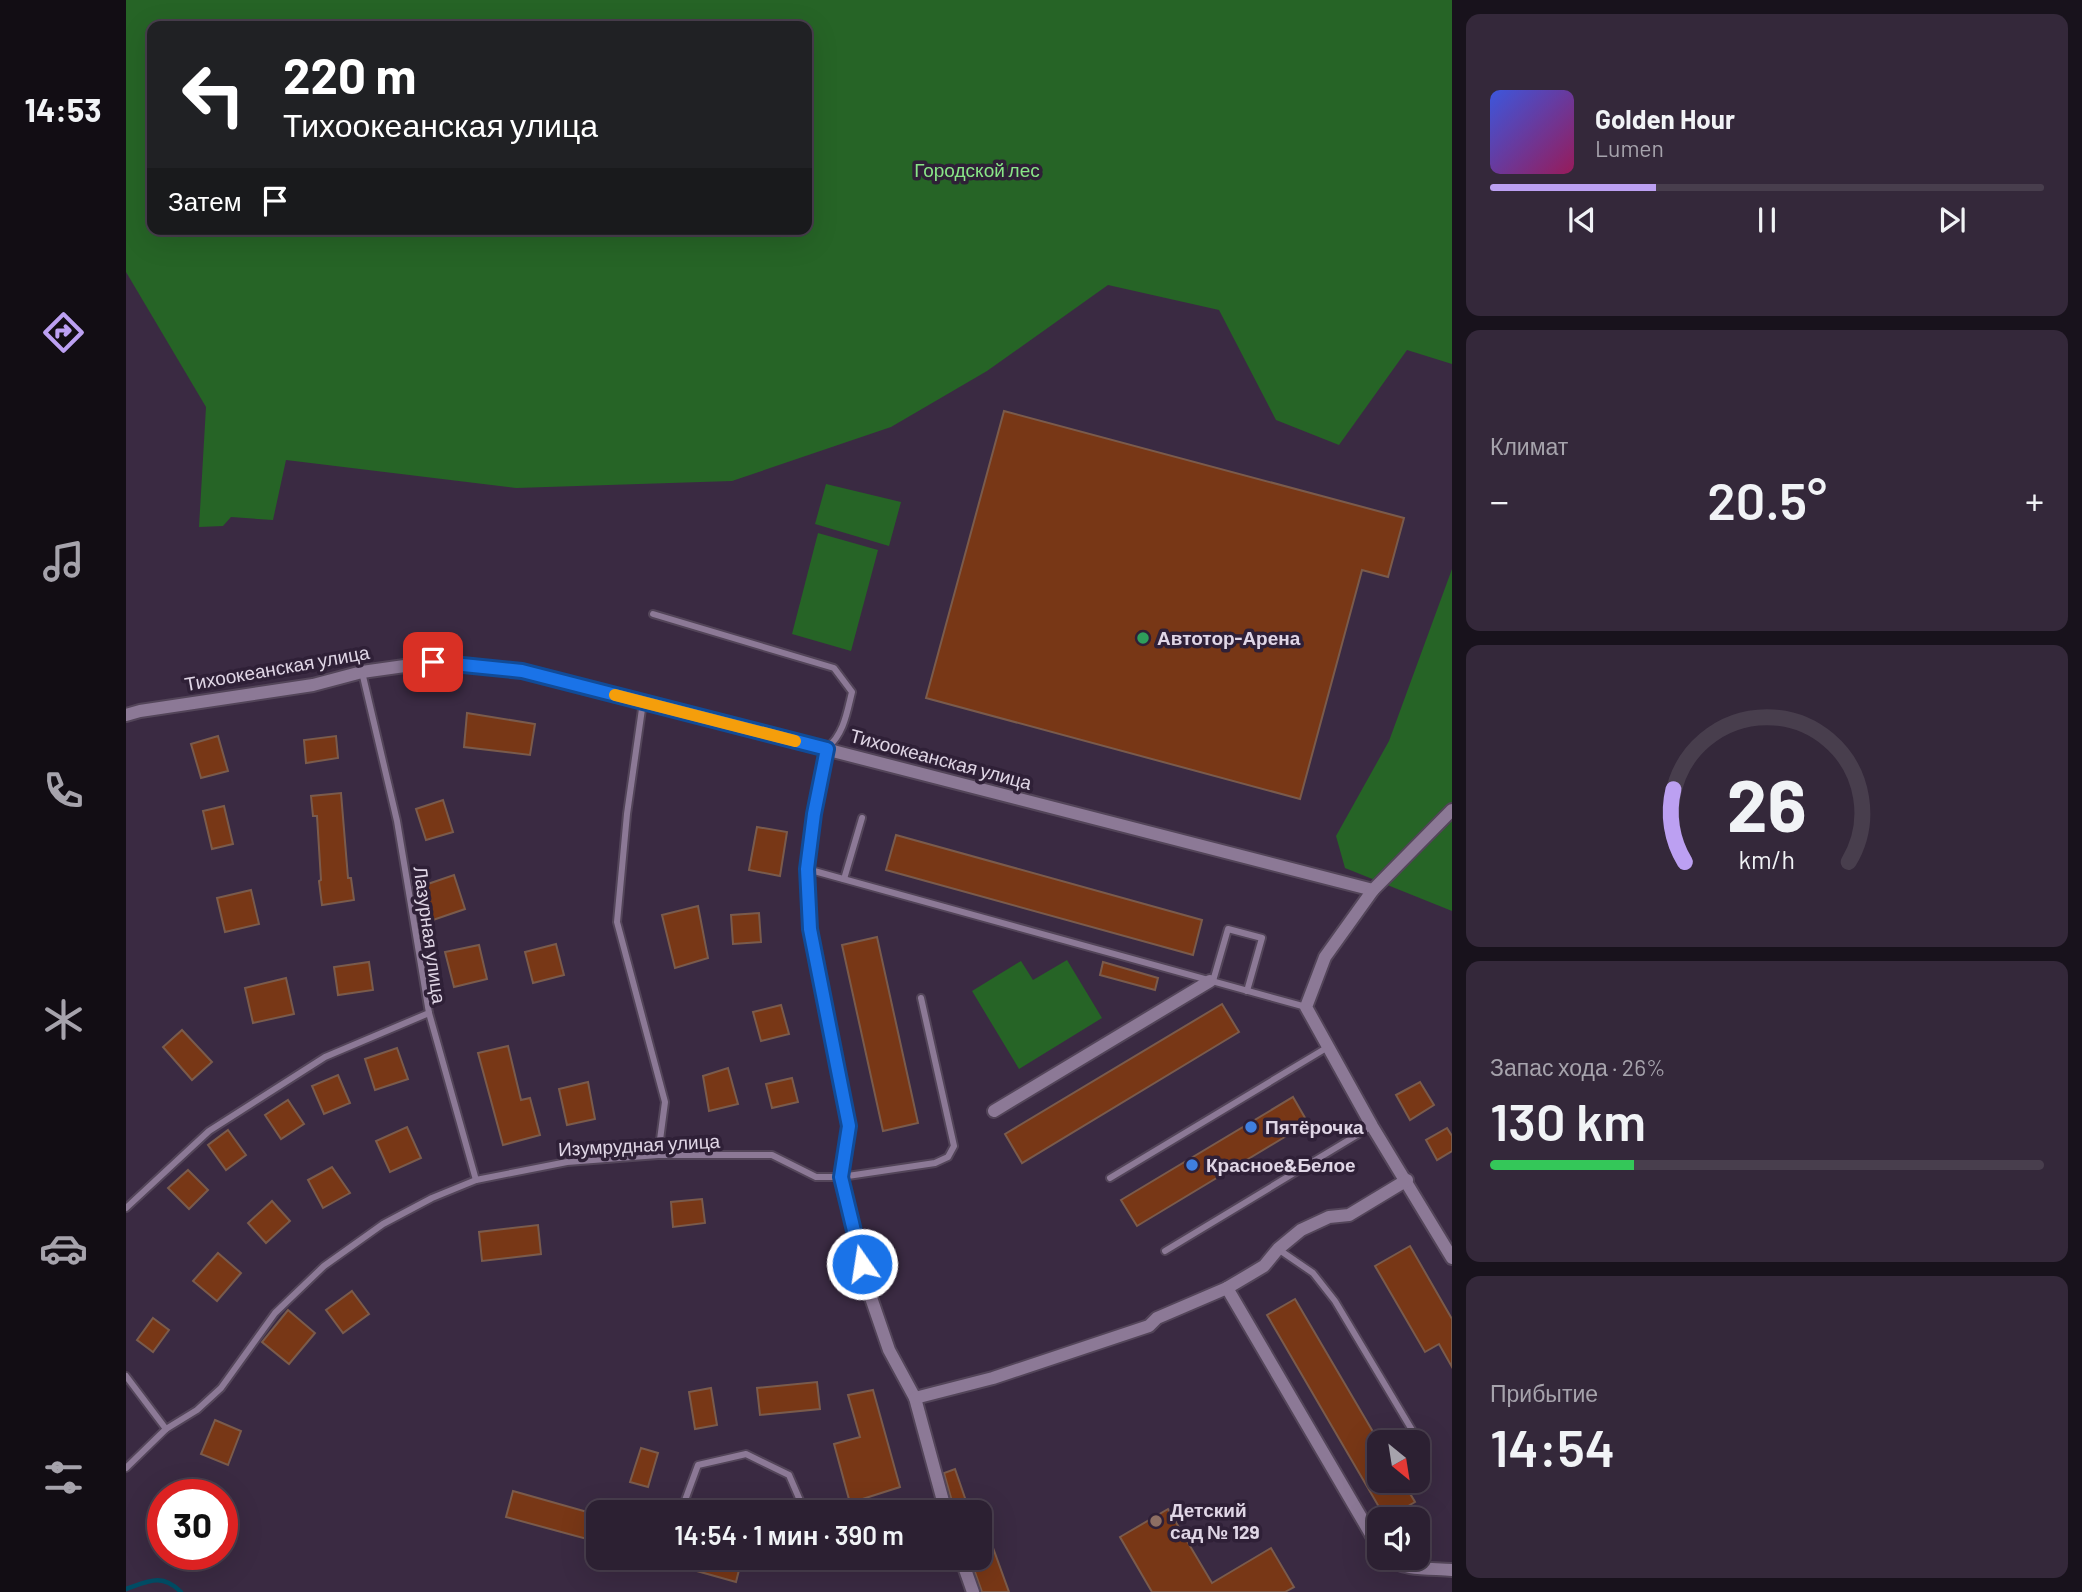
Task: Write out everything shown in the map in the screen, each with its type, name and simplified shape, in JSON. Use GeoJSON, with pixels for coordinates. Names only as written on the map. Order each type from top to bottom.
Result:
{"type":"FeatureCollection","features":[{"type":"Feature","properties":{"kind":"street","name":"Тихоокеанская улица"},"geometry":{"type":"LineString","coordinates":[[126,715],[313,685],[362,672],[433,662],[522,671],[1373,890]]}},
{"type":"Feature","properties":{"kind":"street"},"geometry":{"type":"LineString","coordinates":[[827,749],[814,814],[807,869],[810,929],[849,1126],[841,1177],[867,1286],[890,1349],[915,1398],[943,1500]]}},
{"type":"Feature","properties":{"kind":"street"},"geometry":{"type":"LineString","coordinates":[[1452,810],[1373,890],[1325,957],[1306,1007],[1372,1126],[1452,1258]]}},
{"type":"Feature","properties":{"kind":"street"},"geometry":{"type":"LineString","coordinates":[[994,1111],[1212,981]]}},
{"type":"Feature","properties":{"kind":"street"},"geometry":{"type":"LineString","coordinates":[[915,1398],[993,1378],[1149,1326],[1157,1318],[1227,1288],[1264,1266],[1301,1230],[1329,1217],[1349,1215],[1407,1180]]}},
{"type":"Feature","properties":{"kind":"street"},"geometry":{"type":"LineString","coordinates":[[1227,1288],[1367,1527]]}},
{"type":"Feature","properties":{"kind":"street"},"geometry":{"type":"LineString","coordinates":[[1430,1568],[1452,1570]]}},
{"type":"Feature","properties":{"kind":"street"},"geometry":{"type":"LineString","coordinates":[[965,1570],[973,1592]]}},
{"type":"Feature","properties":{"kind":"lane"},"geometry":{"type":"LineString","coordinates":[[653,614],[834,668],[852,692],[846,718],[836,741],[827,749]]}},
{"type":"Feature","properties":{"kind":"lane","name":"Лазурная улица"},"geometry":{"type":"LineString","coordinates":[[126,1208],[209,1130],[325,1057],[429,1013],[397,821],[362,672]]}},
{"type":"Feature","properties":{"kind":"lane"},"geometry":{"type":"LineString","coordinates":[[643,702],[627,814],[617,922],[665,1102],[658,1155]]}},
{"type":"Feature","properties":{"kind":"lane"},"geometry":{"type":"LineString","coordinates":[[845,879],[862,818]]}},
{"type":"Feature","properties":{"kind":"lane"},"geometry":{"type":"LineString","coordinates":[[807,869],[1306,1007]]}},
{"type":"Feature","properties":{"kind":"lane"},"geometry":{"type":"LineString","coordinates":[[1212,981],[1228,929],[1251,935],[1262,939],[1247,991]]}},
{"type":"Feature","properties":{"kind":"lane","name":"Изумрудная улица"},"geometry":{"type":"LineString","coordinates":[[126,1468],[166,1429],[197,1410],[221,1388],[275,1313],[324,1266],[383,1224],[432,1198],[476,1180],[567,1162],[658,1155],[772,1155],[816,1177],[841,1177],[935,1163],[948,1157],[954,1146],[921,998]]}},
{"type":"Feature","properties":{"kind":"lane"},"geometry":{"type":"LineString","coordinates":[[429,1013],[476,1180]]}},
{"type":"Feature","properties":{"kind":"lane"},"geometry":{"type":"LineString","coordinates":[[1110,1178],[1328,1047]]}},
{"type":"Feature","properties":{"kind":"lane"},"geometry":{"type":"LineString","coordinates":[[1165,1251],[1372,1126]]}},
{"type":"Feature","properties":{"kind":"lane"},"geometry":{"type":"LineString","coordinates":[[1279,1249],[1313,1273],[1335,1301],[1412,1430]]}},
{"type":"Feature","properties":{"kind":"lane"},"geometry":{"type":"LineString","coordinates":[[126,1376],[166,1429]]}},
{"type":"Feature","properties":{"kind":"lane"},"geometry":{"type":"LineString","coordinates":[[685,1500],[698,1465],[746,1454],[789,1475],[800,1500]]}},
{"type":"Feature","properties":{"kind":"green space","name":"Городской лес"},"geometry":{"type":"Polygon","coordinates":[[[126,0],[1452,0],[1452,364],[1407,350],[1339,445],[1276,420],[1219,310],[1108,285],[987,371],[891,427],[732,481],[516,488],[286,460],[273,520],[231,517],[223,526],[199,527],[206,407],[126,272],[126,0]]]}},
{"type":"Feature","properties":{"kind":"green space"},"geometry":{"type":"Polygon","coordinates":[[[826,484],[901,502],[889,546],[815,524],[826,484]]]}},
{"type":"Feature","properties":{"kind":"green space"},"geometry":{"type":"Polygon","coordinates":[[[818,533],[878,550],[851,651],[792,634],[818,533]]]}},
{"type":"Feature","properties":{"kind":"green space"},"geometry":{"type":"Polygon","coordinates":[[[1452,569],[1452,911],[1345,868],[1336,836],[1389,741],[1452,569]]]}},
{"type":"Feature","properties":{"kind":"green space"},"geometry":{"type":"Polygon","coordinates":[[[1067,960],[1102,1018],[1019,1069],[972,991],[1021,961],[1033,980],[1067,960]]]}},
{"type":"Feature","properties":{"kind":"building","name":"Автотор-Арена"},"geometry":{"type":"Polygon","coordinates":[[[1004,411],[1404,518],[1388,577],[1362,570],[1300,799],[926,698],[1004,411]]]}},
{"type":"Feature","properties":{"kind":"building"},"geometry":{"type":"Polygon","coordinates":[[[467,713],[535,724],[530,755],[464,747],[467,713]]]}},
{"type":"Feature","properties":{"kind":"building"},"geometry":{"type":"Polygon","coordinates":[[[218,736],[228,771],[201,778],[191,744],[218,736]]]}},
{"type":"Feature","properties":{"kind":"building"},"geometry":{"type":"Polygon","coordinates":[[[336,736],[338,758],[306,763],[304,740],[336,736]]]}},
{"type":"Feature","properties":{"kind":"building"},"geometry":{"type":"Polygon","coordinates":[[[341,793],[348,878],[351,878],[354,900],[322,905],[317,816],[313,816],[311,796],[341,793]]]}},
{"type":"Feature","properties":{"kind":"building"},"geometry":{"type":"Polygon","coordinates":[[[443,800],[453,832],[426,840],[416,809],[443,800]]]}},
{"type":"Feature","properties":{"kind":"building"},"geometry":{"type":"Polygon","coordinates":[[[224,806],[233,844],[212,849],[203,811],[224,806]]]}},
{"type":"Feature","properties":{"kind":"building"},"geometry":{"type":"Polygon","coordinates":[[[757,827],[787,832],[780,876],[749,870],[757,827]]]}},
{"type":"Feature","properties":{"kind":"building"},"geometry":{"type":"Polygon","coordinates":[[[896,835],[1202,920],[1193,955],[886,870],[896,835]]]}},
{"type":"Feature","properties":{"kind":"building"},"geometry":{"type":"Polygon","coordinates":[[[454,875],[465,909],[433,920],[422,886],[454,875]]]}},
{"type":"Feature","properties":{"kind":"building"},"geometry":{"type":"Polygon","coordinates":[[[251,890],[259,924],[225,932],[217,898],[251,890]]]}},
{"type":"Feature","properties":{"kind":"building"},"geometry":{"type":"Polygon","coordinates":[[[698,906],[708,958],[675,968],[662,915],[698,906]]]}},
{"type":"Feature","properties":{"kind":"building"},"geometry":{"type":"Polygon","coordinates":[[[759,913],[761,942],[733,944],[731,915],[759,913]]]}},
{"type":"Feature","properties":{"kind":"building"},"geometry":{"type":"Polygon","coordinates":[[[877,937],[918,1123],[883,1131],[842,945],[877,937]]]}},
{"type":"Feature","properties":{"kind":"building"},"geometry":{"type":"Polygon","coordinates":[[[556,944],[564,975],[533,983],[525,952],[556,944]]]}},
{"type":"Feature","properties":{"kind":"building"},"geometry":{"type":"Polygon","coordinates":[[[479,945],[487,979],[454,987],[445,952],[479,945]]]}},
{"type":"Feature","properties":{"kind":"building"},"geometry":{"type":"Polygon","coordinates":[[[369,962],[373,990],[338,995],[334,967],[369,962]]]}},
{"type":"Feature","properties":{"kind":"building"},"geometry":{"type":"Polygon","coordinates":[[[1103,962],[1158,978],[1155,990],[1100,975],[1103,962]]]}},
{"type":"Feature","properties":{"kind":"building"},"geometry":{"type":"Polygon","coordinates":[[[286,978],[294,1014],[253,1023],[245,988],[286,978]]]}},
{"type":"Feature","properties":{"kind":"building"},"geometry":{"type":"Polygon","coordinates":[[[1222,1004],[1239,1032],[1022,1163],[1005,1134],[1222,1004]]]}},
{"type":"Feature","properties":{"kind":"building"},"geometry":{"type":"Polygon","coordinates":[[[781,1005],[789,1034],[761,1041],[753,1012],[781,1005]]]}},
{"type":"Feature","properties":{"kind":"building"},"geometry":{"type":"Polygon","coordinates":[[[182,1030],[212,1062],[192,1080],[163,1047],[182,1030]]]}},
{"type":"Feature","properties":{"kind":"building"},"geometry":{"type":"Polygon","coordinates":[[[508,1046],[521,1100],[530,1098],[540,1135],[503,1145],[478,1053],[508,1046]]]}},
{"type":"Feature","properties":{"kind":"building"},"geometry":{"type":"Polygon","coordinates":[[[397,1048],[408,1079],[375,1090],[365,1059],[397,1048]]]}},
{"type":"Feature","properties":{"kind":"building"},"geometry":{"type":"Polygon","coordinates":[[[728,1068],[738,1104],[709,1111],[703,1076],[728,1068]]]}},
{"type":"Feature","properties":{"kind":"building"},"geometry":{"type":"Polygon","coordinates":[[[338,1075],[350,1103],[324,1114],[312,1086],[338,1075]]]}},
{"type":"Feature","properties":{"kind":"building"},"geometry":{"type":"Polygon","coordinates":[[[792,1078],[798,1102],[772,1108],[766,1084],[792,1078]]]}},
{"type":"Feature","properties":{"kind":"building"},"geometry":{"type":"Polygon","coordinates":[[[588,1082],[595,1119],[567,1125],[559,1089],[588,1082]]]}},
{"type":"Feature","properties":{"kind":"building"},"geometry":{"type":"Polygon","coordinates":[[[1420,1082],[1434,1105],[1410,1120],[1396,1095],[1420,1082]]]}},
{"type":"Feature","properties":{"kind":"building"},"geometry":{"type":"Polygon","coordinates":[[[1293,1097],[1308,1123],[1137,1226],[1121,1200],[1293,1097]]]}},
{"type":"Feature","properties":{"kind":"building"},"geometry":{"type":"Polygon","coordinates":[[[288,1100],[304,1124],[281,1139],[265,1115],[288,1100]]]}},
{"type":"Feature","properties":{"kind":"building"},"geometry":{"type":"Polygon","coordinates":[[[407,1127],[421,1158],[390,1172],[376,1141],[407,1127]]]}},
{"type":"Feature","properties":{"kind":"building"},"geometry":{"type":"Polygon","coordinates":[[[1447,1128],[1452,1136],[1452,1151],[1437,1160],[1426,1140],[1447,1128]]]}},
{"type":"Feature","properties":{"kind":"building"},"geometry":{"type":"Polygon","coordinates":[[[228,1130],[246,1155],[226,1170],[208,1145],[228,1130]]]}},
{"type":"Feature","properties":{"kind":"building"},"geometry":{"type":"Polygon","coordinates":[[[332,1167],[350,1193],[323,1208],[308,1180],[332,1167]]]}},
{"type":"Feature","properties":{"kind":"building"},"geometry":{"type":"Polygon","coordinates":[[[188,1170],[208,1190],[189,1209],[168,1188],[188,1170]]]}},
{"type":"Feature","properties":{"kind":"building"},"geometry":{"type":"Polygon","coordinates":[[[702,1199],[705,1223],[673,1227],[671,1202],[702,1199]]]}},
{"type":"Feature","properties":{"kind":"building"},"geometry":{"type":"Polygon","coordinates":[[[272,1201],[290,1221],[266,1243],[248,1223],[272,1201]]]}},
{"type":"Feature","properties":{"kind":"building"},"geometry":{"type":"Polygon","coordinates":[[[538,1225],[541,1254],[482,1261],[479,1232],[538,1225]]]}},
{"type":"Feature","properties":{"kind":"building"},"geometry":{"type":"Polygon","coordinates":[[[1410,1246],[1452,1319],[1452,1367],[1439,1344],[1425,1352],[1375,1266],[1410,1246]]]}},
{"type":"Feature","properties":{"kind":"building"},"geometry":{"type":"Polygon","coordinates":[[[218,1253],[241,1273],[217,1301],[193,1281],[218,1253]]]}},
{"type":"Feature","properties":{"kind":"building"},"geometry":{"type":"Polygon","coordinates":[[[352,1291],[369,1314],[343,1333],[326,1310],[352,1291]]]}},
{"type":"Feature","properties":{"kind":"building"},"geometry":{"type":"Polygon","coordinates":[[[1295,1299],[1372,1430],[1367,1430],[1367,1486],[1267,1315],[1295,1299]]]}},
{"type":"Feature","properties":{"kind":"building"},"geometry":{"type":"Polygon","coordinates":[[[288,1310],[315,1333],[289,1364],[262,1342],[288,1310]]]}},
{"type":"Feature","properties":{"kind":"building"},"geometry":{"type":"Polygon","coordinates":[[[153,1318],[169,1330],[153,1352],[137,1340],[153,1318]]]}},
{"type":"Feature","properties":{"kind":"building"},"geometry":{"type":"Polygon","coordinates":[[[817,1382],[820,1409],[760,1415],[757,1388],[817,1382]]]}},
{"type":"Feature","properties":{"kind":"building"},"geometry":{"type":"Polygon","coordinates":[[[711,1388],[717,1425],[695,1429],[689,1392],[711,1388]]]}},
{"type":"Feature","properties":{"kind":"building"},"geometry":{"type":"Polygon","coordinates":[[[873,1390],[900,1487],[859,1500],[849,1500],[834,1444],[860,1437],[848,1395],[873,1390]]]}},
{"type":"Feature","properties":{"kind":"building"},"geometry":{"type":"Polygon","coordinates":[[[215,1420],[241,1431],[228,1465],[201,1454],[215,1420]]]}},
{"type":"Feature","properties":{"kind":"building"},"geometry":{"type":"Polygon","coordinates":[[[641,1448],[658,1453],[648,1487],[630,1482],[641,1448]]]}},
{"type":"Feature","properties":{"kind":"building"},"geometry":{"type":"Polygon","coordinates":[[[955,1469],[966,1500],[952,1500],[944,1473],[955,1469]]]}},
{"type":"Feature","properties":{"kind":"building"},"geometry":{"type":"Polygon","coordinates":[[[513,1491],[586,1512],[586,1539],[506,1517],[513,1491]]]}},
{"type":"Feature","properties":{"kind":"building"},"geometry":{"type":"Polygon","coordinates":[[[1371,1493],[1410,1493],[1415,1502],[1406,1507],[1379,1507],[1371,1493]]]}},
{"type":"Feature","properties":{"kind":"building"},"geometry":{"type":"Polygon","coordinates":[[[1168,1509],[1212,1583],[1271,1548],[1294,1587],[1285,1592],[1152,1592],[1120,1537],[1168,1509]]]}},
{"type":"Feature","properties":{"kind":"building"},"geometry":{"type":"Polygon","coordinates":[[[992,1545],[1009,1592],[982,1592],[974,1570],[992,1570],[992,1545]]]}},
{"type":"Feature","properties":{"kind":"building"},"geometry":{"type":"Polygon","coordinates":[[[693,1570],[739,1570],[736,1582],[693,1570]]]}},
{"type":"Feature","properties":{"kind":"waterway"},"geometry":{"type":"LineString","coordinates":[[126,1589],[155,1580],[168,1582],[181,1592]]}},
{"type":"Feature","properties":{"kind":"slow traffic"},"geometry":{"type":"LineString","coordinates":[[615,695],[795,741]]}},
{"type":"Feature","properties":{"kind":"place","name":"Автотор-Арена"},"geometry":{"type":"Point","coordinates":[1143,638]}},
{"type":"Feature","properties":{"kind":"place","name":"Пятёрочка"},"geometry":{"type":"Point","coordinates":[1251,1127]}},
{"type":"Feature","properties":{"kind":"place","name":"Красное&Белое"},"geometry":{"type":"Point","coordinates":[1192,1165]}},
{"type":"Feature","properties":{"kind":"place","name":"Детский сад № 129"},"geometry":{"type":"Point","coordinates":[1156,1521]}},
{"type":"Feature","properties":{"kind":"route"},"geometry":{"type":"LineString","coordinates":[[433,662],[522,671],[827,749],[814,814],[807,869],[810,929],[849,1126],[841,1177],[862,1264]]}}]}
